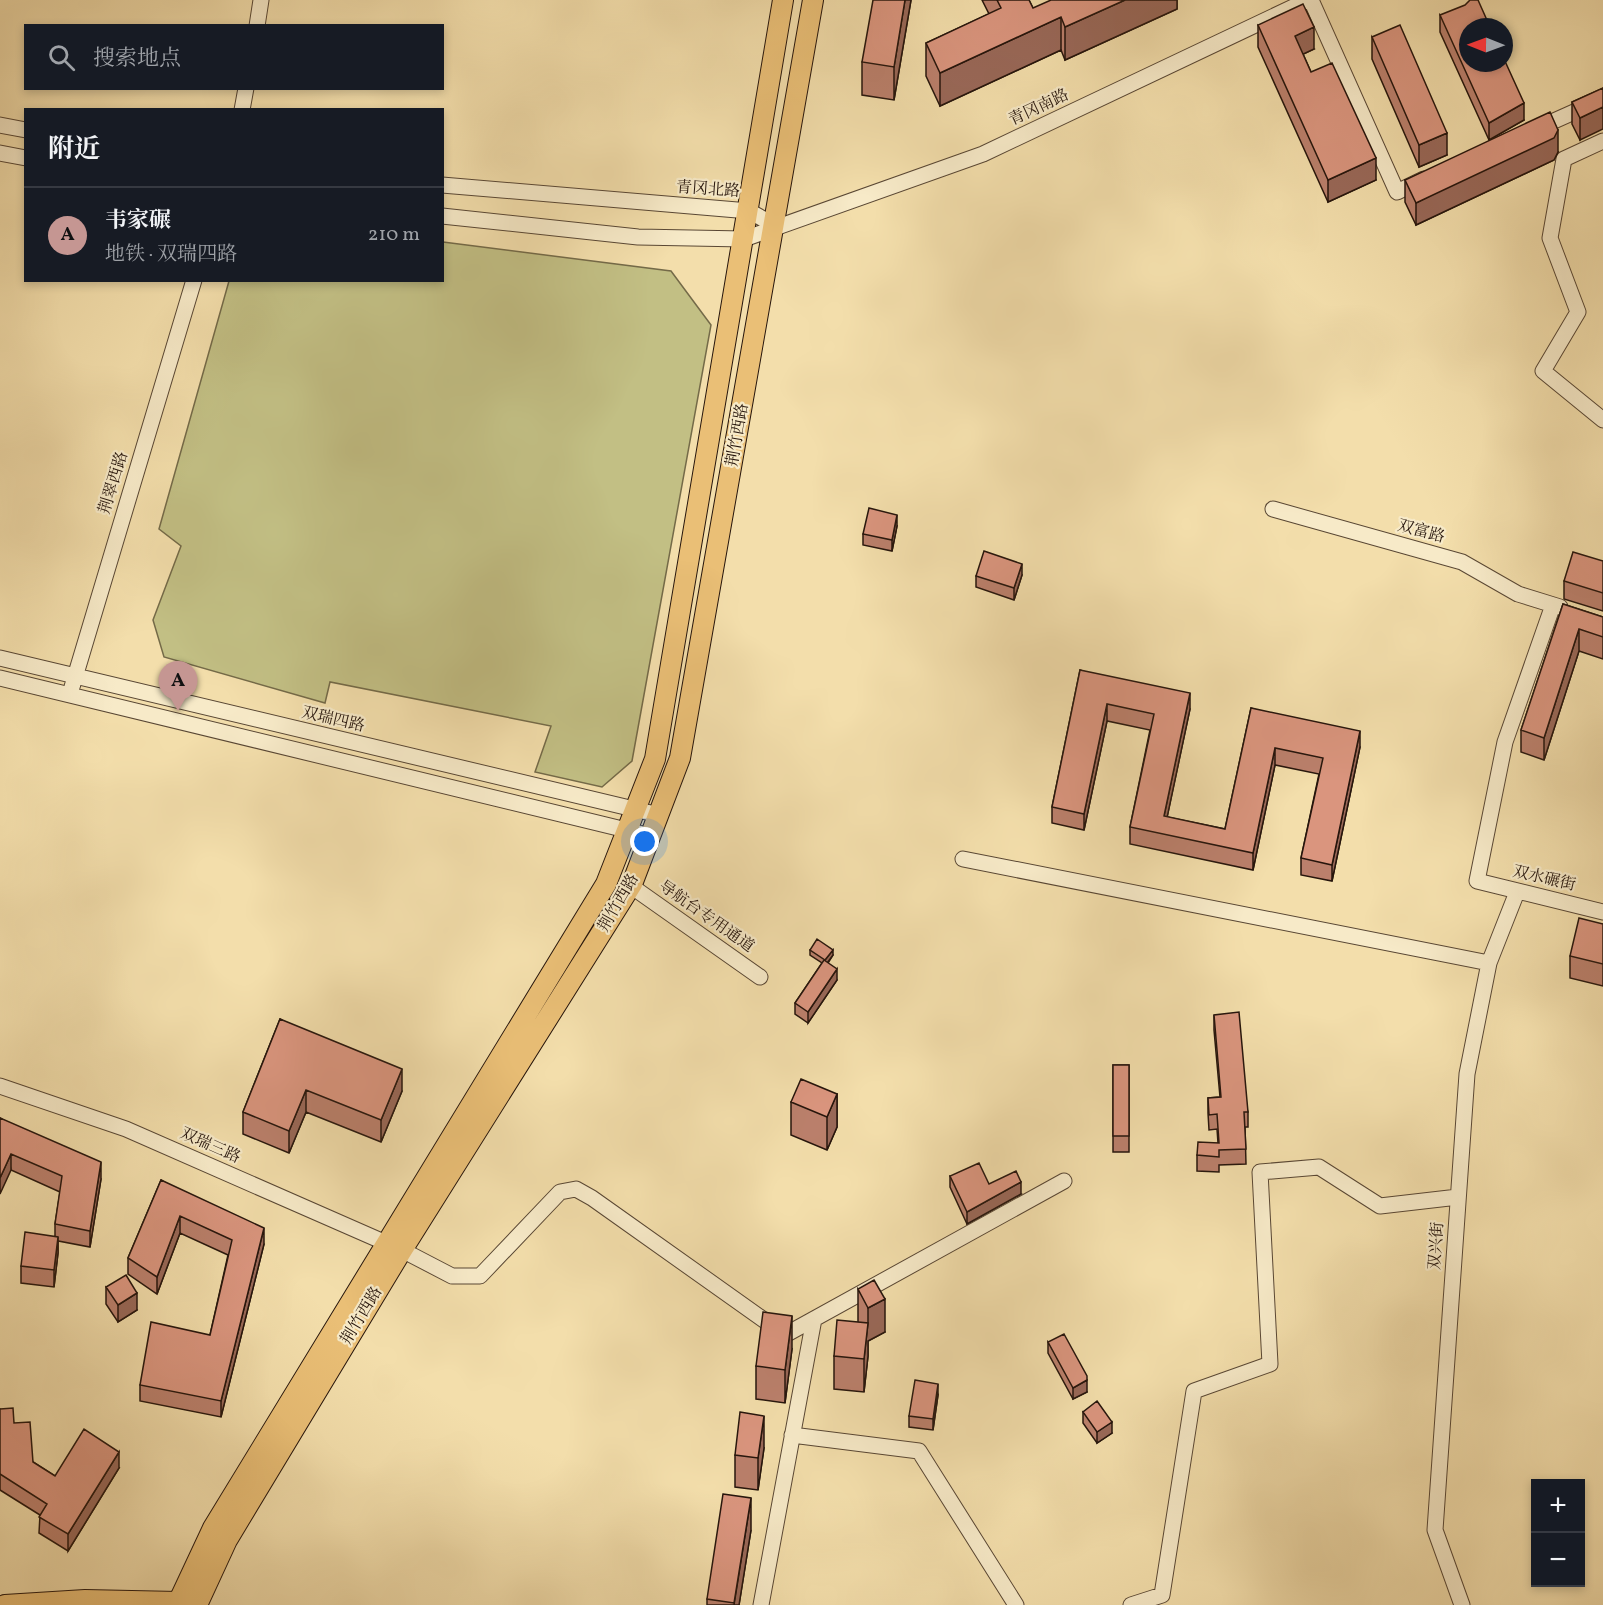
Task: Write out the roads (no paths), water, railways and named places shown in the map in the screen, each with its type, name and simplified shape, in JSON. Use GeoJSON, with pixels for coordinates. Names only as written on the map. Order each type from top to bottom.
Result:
{"type":"FeatureCollection","features":[{"type":"Feature","properties":{"kind":"main road","name":"荆竹西路"},"geometry":{"type":"LineString","coordinates":[[197,1605],[227,1540],[394,1246],[606,884],[655,759],[783,0]]}},
{"type":"Feature","properties":{"kind":"main road","name":"荆竹西路"},"geometry":{"type":"LineString","coordinates":[[182,1604],[213,1528],[394,1246],[631,886],[651,836],[680,758],[776,226],[813,0]]}},
{"type":"Feature","properties":{"kind":"main road"},"geometry":{"type":"LineString","coordinates":[[5,1605],[85,1600],[182,1604]]}},
{"type":"Feature","properties":{"kind":"street"},"geometry":{"type":"LineString","coordinates":[[256,24],[261,0]]}},
{"type":"Feature","properties":{"kind":"street"},"geometry":{"type":"LineString","coordinates":[[1310,0],[1396,192],[1440,172]]}},
{"type":"Feature","properties":{"kind":"street","name":"青冈南路"},"geometry":{"type":"LineString","coordinates":[[776,226],[984,154],[1310,0]]}},
{"type":"Feature","properties":{"kind":"street"},"geometry":{"type":"LineString","coordinates":[[242,108],[246,90]]}},
{"type":"Feature","properties":{"kind":"street"},"geometry":{"type":"LineString","coordinates":[[1527,133],[1603,99]]}},
{"type":"Feature","properties":{"kind":"street"},"geometry":{"type":"LineString","coordinates":[[0,124],[24,130]]}},
{"type":"Feature","properties":{"kind":"street"},"geometry":{"type":"LineString","coordinates":[[1603,141],[1564,159],[1550,238],[1578,312],[1543,371],[1603,420]]}},
{"type":"Feature","properties":{"kind":"street"},"geometry":{"type":"LineString","coordinates":[[0,153],[24,158]]}},
{"type":"Feature","properties":{"kind":"street","name":"青冈北路"},"geometry":{"type":"LineString","coordinates":[[444,185],[749,211],[776,226]]}},
{"type":"Feature","properties":{"kind":"street"},"geometry":{"type":"LineString","coordinates":[[444,216],[638,237],[744,239],[776,226]]}},
{"type":"Feature","properties":{"kind":"street","name":"荆翠西路"},"geometry":{"type":"LineString","coordinates":[[69,696],[193,282]]}},
{"type":"Feature","properties":{"kind":"street","name":"双富路"},"geometry":{"type":"LineString","coordinates":[[1273,509],[1462,562],[1518,594],[1573,611]]}},
{"type":"Feature","properties":{"kind":"street","name":"双水碾街"},"geometry":{"type":"LineString","coordinates":[[1553,604],[1505,742],[1477,881],[1603,912]]}},
{"type":"Feature","properties":{"kind":"street","name":"双瑞四路"},"geometry":{"type":"LineString","coordinates":[[0,658],[659,815]]}},
{"type":"Feature","properties":{"kind":"street"},"geometry":{"type":"LineString","coordinates":[[0,678],[651,836]]}},
{"type":"Feature","properties":{"kind":"street"},"geometry":{"type":"LineString","coordinates":[[963,859],[1489,963]]}},
{"type":"Feature","properties":{"kind":"street","name":"导航台专用通道"},"geometry":{"type":"LineString","coordinates":[[631,886],[760,976]]}},
{"type":"Feature","properties":{"kind":"street","name":"双兴街"},"geometry":{"type":"LineString","coordinates":[[1462,1605],[1435,1530],[1467,1074],[1489,963],[1516,892]]}},
{"type":"Feature","properties":{"kind":"street","name":"双瑞三路"},"geometry":{"type":"LineString","coordinates":[[0,1086],[126,1129],[394,1246],[452,1276],[480,1276],[560,1192],[576,1189],[785,1335],[814,1319]]}},
{"type":"Feature","properties":{"kind":"street"},"geometry":{"type":"LineString","coordinates":[[1131,1605],[1162,1595],[1194,1391],[1270,1364],[1260,1172],[1319,1167],[1380,1206],[1458,1197]]}},
{"type":"Feature","properties":{"kind":"street"},"geometry":{"type":"LineString","coordinates":[[761,1605],[814,1319],[1064,1181]]}},
{"type":"Feature","properties":{"kind":"street"},"geometry":{"type":"LineString","coordinates":[[792,1435],[919,1451],[1016,1605]]}},
{"type":"Feature","properties":{"kind":"place","name":"韦家碾"},"geometry":{"type":"Point","coordinates":[178,711]}}]}
